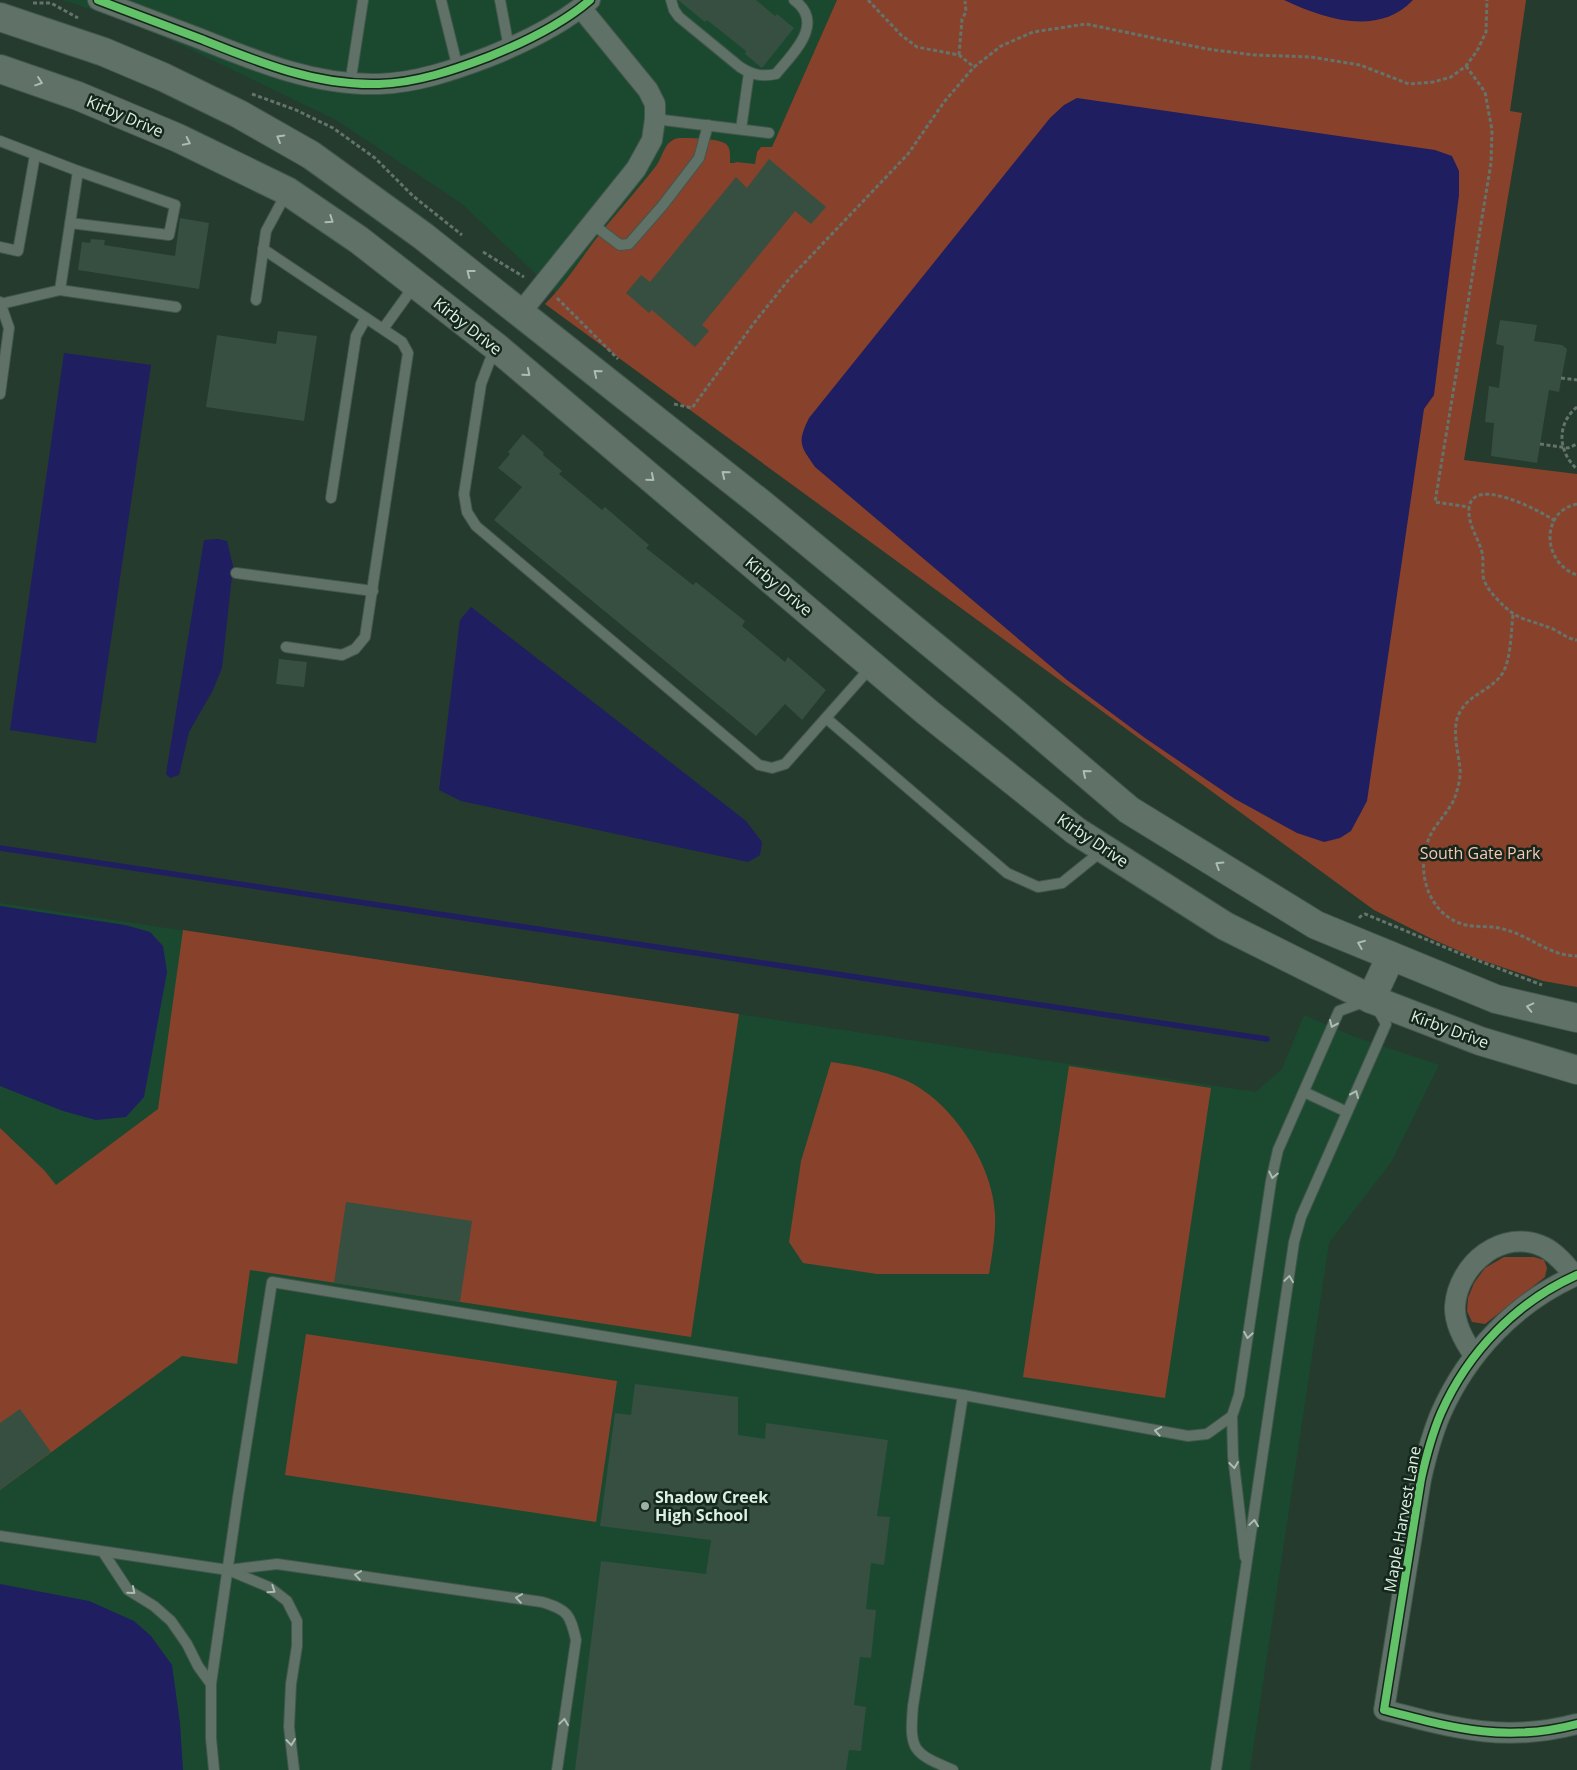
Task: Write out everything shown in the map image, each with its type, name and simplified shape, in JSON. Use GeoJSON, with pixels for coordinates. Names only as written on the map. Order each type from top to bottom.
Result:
{"type":"FeatureCollection","features":[{"type":"Feature","properties":{"kind":"main road"},"geometry":{"type":"LineString","coordinates":[[0,17],[104,52],[163,77],[239,114],[310,156],[423,236],[763,505],[1014,712],[1128,810],[1316,925],[1496,999],[1577,1018]]}},
{"type":"Feature","properties":{"kind":"main road","name":"Kirby Drive"},"geometry":{"type":"LineString","coordinates":[[0,68],[78,96],[178,138],[287,191],[359,240],[495,346],[927,712],[1076,832],[1225,926],[1371,999],[1480,1041],[1577,1070]]}},
{"type":"Feature","properties":{"kind":"main road"},"geometry":{"type":"LineString","coordinates":[[287,191],[310,156]]}},
{"type":"Feature","properties":{"kind":"main road"},"geometry":{"type":"LineString","coordinates":[[495,346],[521,312]]}},
{"type":"Feature","properties":{"kind":"main road"},"geometry":{"type":"LineString","coordinates":[[1371,999],[1391,956]]}},
{"type":"Feature","properties":{"kind":"street"},"geometry":{"type":"LineString","coordinates":[[98,0],[252,60],[300,76],[350,84],[380,84],[417,78],[458,68],[510,48],[550,27],[586,4],[648,90],[655,104],[652,140],[636,169],[539,287],[521,312]]}},
{"type":"Feature","properties":{"kind":"street"},"geometry":{"type":"LineString","coordinates":[[1474,1356],[1463,1339],[1458,1326],[1455,1306],[1466,1274],[1483,1253],[1506,1244],[1542,1246],[1554,1254],[1576,1275]]}},
{"type":"Feature","properties":{"kind":"street","name":"Maple Harvest Lane"},"geometry":{"type":"LineString","coordinates":[[1576,1275],[1514,1314],[1474,1356],[1456,1383],[1441,1413],[1429,1444],[1421,1479],[1384,1710],[1446,1726],[1499,1734],[1529,1733],[1559,1729],[1577,1724]]}},
{"type":"Feature","properties":{"kind":"lane"},"geometry":{"type":"LineString","coordinates":[[350,84],[363,0]]}},
{"type":"Feature","properties":{"kind":"lane"},"geometry":{"type":"LineString","coordinates":[[441,0],[458,68]]}},
{"type":"Feature","properties":{"kind":"lane"},"geometry":{"type":"LineString","coordinates":[[500,0],[510,48]]}},
{"type":"Feature","properties":{"kind":"lane"},"geometry":{"type":"LineString","coordinates":[[671,0],[679,18],[748,72],[760,76],[776,74],[802,41],[808,22],[805,11],[794,0]]}},
{"type":"Feature","properties":{"kind":"lane"},"geometry":{"type":"LineString","coordinates":[[741,129],[748,72]]}},
{"type":"Feature","properties":{"kind":"lane"},"geometry":{"type":"LineString","coordinates":[[655,119],[769,133]]}},
{"type":"Feature","properties":{"kind":"lane"},"geometry":{"type":"LineString","coordinates":[[592,223],[620,245],[629,244],[663,205],[699,158],[708,125]]}},
{"type":"Feature","properties":{"kind":"lane"},"geometry":{"type":"LineString","coordinates":[[0,141],[175,205],[169,235],[70,223]]}},
{"type":"Feature","properties":{"kind":"lane"},"geometry":{"type":"LineString","coordinates":[[0,248],[18,251],[35,155]]}},
{"type":"Feature","properties":{"kind":"lane"},"geometry":{"type":"LineString","coordinates":[[60,290],[78,171]]}},
{"type":"Feature","properties":{"kind":"lane"},"geometry":{"type":"LineString","coordinates":[[256,300],[266,231],[287,191]]}},
{"type":"Feature","properties":{"kind":"lane"},"geometry":{"type":"LineString","coordinates":[[263,249],[402,342],[408,353],[365,638],[355,649],[342,656],[286,648]]}},
{"type":"Feature","properties":{"kind":"lane"},"geometry":{"type":"LineString","coordinates":[[383,330],[416,284]]}},
{"type":"Feature","properties":{"kind":"lane"},"geometry":{"type":"LineString","coordinates":[[0,394],[10,328],[1,303],[60,290],[176,308]]}},
{"type":"Feature","properties":{"kind":"lane"},"geometry":{"type":"LineString","coordinates":[[331,498],[356,336],[366,318]]}},
{"type":"Feature","properties":{"kind":"lane"},"geometry":{"type":"LineString","coordinates":[[495,346],[481,384],[464,494],[467,512],[476,526],[759,765],[772,768],[785,764],[873,665]]}},
{"type":"Feature","properties":{"kind":"lane"},"geometry":{"type":"LineString","coordinates":[[236,573],[373,591]]}},
{"type":"Feature","properties":{"kind":"lane"},"geometry":{"type":"LineString","coordinates":[[826,718],[1007,873],[1038,887],[1062,883],[1104,849]]}},
{"type":"Feature","properties":{"kind":"lane"},"geometry":{"type":"LineString","coordinates":[[1216,1770],[1247,1571],[1294,1242],[1301,1217],[1386,1024],[1371,999],[1339,1011],[1278,1150],[1239,1395],[1232,1416],[1233,1456],[1247,1571]]}},
{"type":"Feature","properties":{"kind":"lane"},"geometry":{"type":"LineString","coordinates":[[1304,1092],[1347,1112]]}},
{"type":"Feature","properties":{"kind":"lane"},"geometry":{"type":"LineString","coordinates":[[214,1770],[211,1738],[211,1684],[272,1282],[963,1395],[1188,1436],[1207,1434],[1232,1416]]}},
{"type":"Feature","properties":{"kind":"lane"},"geometry":{"type":"LineString","coordinates":[[954,1770],[930,1761],[915,1749],[910,1733],[963,1395]]}},
{"type":"Feature","properties":{"kind":"lane"},"geometry":{"type":"LineString","coordinates":[[0,1536],[228,1570],[269,1587],[287,1601],[297,1621],[297,1646],[291,1684],[289,1727],[294,1770]]}},
{"type":"Feature","properties":{"kind":"lane"},"geometry":{"type":"LineString","coordinates":[[102,1552],[128,1590],[154,1606],[171,1621],[211,1684]]}},
{"type":"Feature","properties":{"kind":"lane"},"geometry":{"type":"LineString","coordinates":[[228,1570],[277,1564],[542,1602],[561,1607],[571,1621],[576,1640],[557,1770]]}},
{"type":"Feature","properties":{"kind":"path"},"geometry":{"type":"LineString","coordinates":[[868,0],[901,35],[918,47],[959,55],[974,67]]}},
{"type":"Feature","properties":{"kind":"path"},"geometry":{"type":"LineString","coordinates":[[669,404],[692,408],[754,323],[790,278],[908,154],[944,102],[974,67],[1001,46],[1033,32],[1086,24],[1207,49],[1254,55],[1311,56],[1360,65],[1409,84],[1433,82],[1451,76],[1466,66],[1477,51],[1486,32],[1487,0]]}},
{"type":"Feature","properties":{"kind":"path"},"geometry":{"type":"LineString","coordinates":[[959,55],[962,19],[966,12],[965,1]]}},
{"type":"Feature","properties":{"kind":"path"},"geometry":{"type":"LineString","coordinates":[[28,3],[51,3],[72,13],[84,22]]}},
{"type":"Feature","properties":{"kind":"path"},"geometry":{"type":"LineString","coordinates":[[1466,66],[1485,92],[1492,130],[1491,164],[1435,502],[1469,507]]}},
{"type":"Feature","properties":{"kind":"path"},"geometry":{"type":"LineString","coordinates":[[247,92],[296,110],[333,128],[375,158],[413,196],[466,239]]}},
{"type":"Feature","properties":{"kind":"path"},"geometry":{"type":"LineString","coordinates":[[480,251],[558,298],[623,364]]}},
{"type":"Feature","properties":{"kind":"path"},"geometry":{"type":"LineString","coordinates":[[1561,378],[1577,380]]}},
{"type":"Feature","properties":{"kind":"path"},"geometry":{"type":"LineString","coordinates":[[1577,407],[1568,416],[1562,431],[1562,447],[1571,463],[1577,469]]}},
{"type":"Feature","properties":{"kind":"path"},"geometry":{"type":"LineString","coordinates":[[1540,444],[1568,448],[1577,444]]}},
{"type":"Feature","properties":{"kind":"path"},"geometry":{"type":"LineString","coordinates":[[1554,521],[1530,507],[1492,494],[1482,494],[1473,500],[1469,507],[1470,520],[1482,550],[1484,582],[1494,596],[1514,615],[1577,640]]}},
{"type":"Feature","properties":{"kind":"path"},"geometry":{"type":"LineString","coordinates":[[1577,504],[1562,511],[1554,521],[1550,532],[1550,544],[1553,555],[1559,565],[1577,575]]}},
{"type":"Feature","properties":{"kind":"path"},"geometry":{"type":"LineString","coordinates":[[1514,615],[1506,664],[1502,674],[1473,696],[1461,709],[1456,721],[1460,770],[1458,785],[1454,799],[1432,832],[1425,850],[1423,863],[1424,878],[1436,906],[1447,917],[1463,924],[1502,928],[1553,951],[1569,956],[1577,956]]}},
{"type":"Feature","properties":{"kind":"path"},"geometry":{"type":"LineString","coordinates":[[1358,920],[1366,914],[1460,954],[1549,987]]}},
{"type":"Feature","properties":{"kind":"shaded area"},"geometry":{"type":"Polygon","coordinates":[[[63,0],[837,0],[772,147],[761,148],[757,152],[756,165],[730,163],[730,153],[720,141],[673,139],[669,142],[657,165],[602,231],[556,293],[461,203],[336,120],[179,44],[117,18],[63,0]]]}},
{"type":"Feature","properties":{"kind":"shaded area"},"geometry":{"type":"Polygon","coordinates":[[[1284,0],[1413,0],[1399,11],[1384,18],[1350,21],[1316,13],[1284,0]]]}},
{"type":"Feature","properties":{"kind":"shaded area"},"geometry":{"type":"Polygon","coordinates":[[[1077,98],[1435,150],[1452,156],[1459,171],[1459,195],[1434,395],[1424,409],[1367,801],[1351,831],[1340,838],[1324,842],[1297,833],[1235,799],[1145,738],[1067,680],[815,467],[803,448],[803,433],[809,418],[1050,118],[1064,105],[1077,98]]]}},
{"type":"Feature","properties":{"kind":"shaded area"},"geometry":{"type":"Polygon","coordinates":[[[64,353],[151,365],[96,743],[10,730],[64,353]]]}},
{"type":"Feature","properties":{"kind":"shaded area"},"geometry":{"type":"Polygon","coordinates":[[[218,539],[227,541],[233,566],[222,668],[213,690],[189,732],[179,775],[170,778],[166,774],[204,540],[218,539]]]}},
{"type":"Feature","properties":{"kind":"shaded area"},"geometry":{"type":"Polygon","coordinates":[[[471,607],[746,821],[762,842],[760,855],[748,862],[461,801],[439,790],[460,620],[471,607]]]}},
{"type":"Feature","properties":{"kind":"shaded area","name":"Shadow Creek High School"},"geometry":{"type":"Polygon","coordinates":[[[0,903],[1256,1092],[1282,1069],[1304,1015],[1355,1037],[1439,1065],[1392,1161],[1329,1243],[1250,1770],[0,1770],[0,903]]]}},
{"type":"Feature","properties":{"kind":"shaded area"},"geometry":{"type":"Polygon","coordinates":[[[0,906],[125,925],[150,932],[163,946],[167,972],[144,1097],[126,1117],[96,1120],[63,1111],[0,1086],[0,906]]]}},
{"type":"Feature","properties":{"kind":"shaded area"},"geometry":{"type":"Polygon","coordinates":[[[0,1584],[89,1601],[134,1621],[151,1636],[172,1665],[180,1723],[183,1770],[0,1770],[0,1584]]]}},
{"type":"Feature","properties":{"kind":"green space","name":"South Gate Park"},"geometry":{"type":"Polygon","coordinates":[[[837,0],[1526,0],[1510,111],[1522,113],[1464,460],[1577,474],[1577,987],[1543,981],[1475,958],[1374,910],[545,304],[568,278],[602,231],[656,166],[667,145],[674,139],[696,138],[722,142],[729,148],[730,163],[755,164],[757,152],[761,147],[772,147],[837,0]]]}},
{"type":"Feature","properties":{"kind":"green space"},"geometry":{"type":"Polygon","coordinates":[[[183,930],[739,1014],[691,1337],[250,1270],[237,1364],[182,1356],[0,1490],[0,1128],[44,1170],[56,1185],[158,1109],[183,930]]]}},
{"type":"Feature","properties":{"kind":"green space"},"geometry":{"type":"Polygon","coordinates":[[[831,1062],[878,1071],[905,1080],[922,1089],[953,1118],[978,1155],[987,1175],[992,1195],[995,1229],[989,1274],[877,1274],[803,1263],[789,1242],[801,1161],[831,1062]]]}},
{"type":"Feature","properties":{"kind":"green space"},"geometry":{"type":"Polygon","coordinates":[[[1069,1066],[1211,1088],[1165,1398],[1023,1377],[1069,1066]]]}},
{"type":"Feature","properties":{"kind":"green space"},"geometry":{"type":"Polygon","coordinates":[[[1504,1257],[1534,1257],[1544,1260],[1547,1268],[1545,1277],[1485,1324],[1472,1322],[1467,1311],[1468,1298],[1474,1283],[1485,1268],[1504,1257]]]}},
{"type":"Feature","properties":{"kind":"green space"},"geometry":{"type":"Polygon","coordinates":[[[306,1334],[617,1381],[596,1522],[285,1475],[306,1334]]]}},
{"type":"Feature","properties":{"kind":"building"},"geometry":{"type":"Polygon","coordinates":[[[678,0],[756,0],[775,16],[777,14],[794,28],[762,68],[745,54],[746,51],[678,0]]]}},
{"type":"Feature","properties":{"kind":"building"},"geometry":{"type":"Polygon","coordinates":[[[769,159],[826,207],[811,224],[795,211],[702,325],[709,331],[695,347],[652,310],[649,313],[626,293],[641,275],[650,282],[736,177],[747,188],[769,159]]]}},
{"type":"Feature","properties":{"kind":"building"},"geometry":{"type":"Polygon","coordinates":[[[180,218],[209,223],[199,289],[78,270],[82,242],[90,243],[91,239],[105,240],[104,245],[175,256],[180,218]]]}},
{"type":"Feature","properties":{"kind":"building"},"geometry":{"type":"Polygon","coordinates":[[[1500,320],[1537,325],[1534,341],[1562,345],[1567,349],[1559,392],[1549,390],[1537,463],[1491,456],[1494,423],[1485,422],[1489,386],[1499,388],[1504,346],[1496,344],[1500,320]]]}},
{"type":"Feature","properties":{"kind":"building"},"geometry":{"type":"Polygon","coordinates":[[[278,331],[317,336],[304,421],[206,407],[217,335],[276,344],[278,331]]]}},
{"type":"Feature","properties":{"kind":"building"},"geometry":{"type":"Polygon","coordinates":[[[523,434],[562,471],[559,474],[602,510],[605,507],[649,545],[646,548],[693,585],[696,582],[745,621],[742,626],[785,662],[788,657],[826,690],[802,720],[785,704],[756,736],[494,520],[522,487],[498,468],[523,434]]]}},
{"type":"Feature","properties":{"kind":"building"},"geometry":{"type":"Polygon","coordinates":[[[279,659],[307,662],[304,687],[276,684],[279,659]]]}},
{"type":"Feature","properties":{"kind":"building"},"geometry":{"type":"Polygon","coordinates":[[[346,1202],[472,1221],[460,1302],[334,1283],[346,1202]]]}},
{"type":"Feature","properties":{"kind":"building"},"geometry":{"type":"Polygon","coordinates":[[[635,1384],[738,1397],[738,1435],[765,1439],[766,1423],[888,1440],[877,1516],[890,1517],[884,1565],[871,1563],[866,1609],[876,1610],[871,1658],[860,1657],[854,1705],[866,1707],[861,1751],[849,1750],[846,1770],[575,1770],[601,1561],[706,1574],[711,1540],[600,1526],[615,1413],[631,1415],[635,1384]]]}},
{"type":"Feature","properties":{"kind":"building"},"geometry":{"type":"Polygon","coordinates":[[[20,1409],[51,1452],[0,1490],[0,1423],[20,1409]]]}},
{"type":"Feature","properties":{"kind":"waterway"},"geometry":{"type":"LineString","coordinates":[[0,848],[1267,1039]]}},
{"type":"Feature","properties":{"kind":"cycle path"},"geometry":{"type":"LineString","coordinates":[[98,0],[266,64],[310,77],[356,84],[407,81],[448,71],[488,57],[541,33],[590,0]]}},
{"type":"Feature","properties":{"kind":"cycle path"},"geometry":{"type":"LineString","coordinates":[[1577,1275],[1534,1299],[1496,1331],[1465,1370],[1441,1413],[1421,1479],[1384,1710],[1456,1727],[1502,1733],[1551,1730],[1577,1724]]}},
{"type":"Feature","properties":{"kind":"place","name":"Shadow Creek High School"},"geometry":{"type":"Point","coordinates":[645,1506]}}]}
